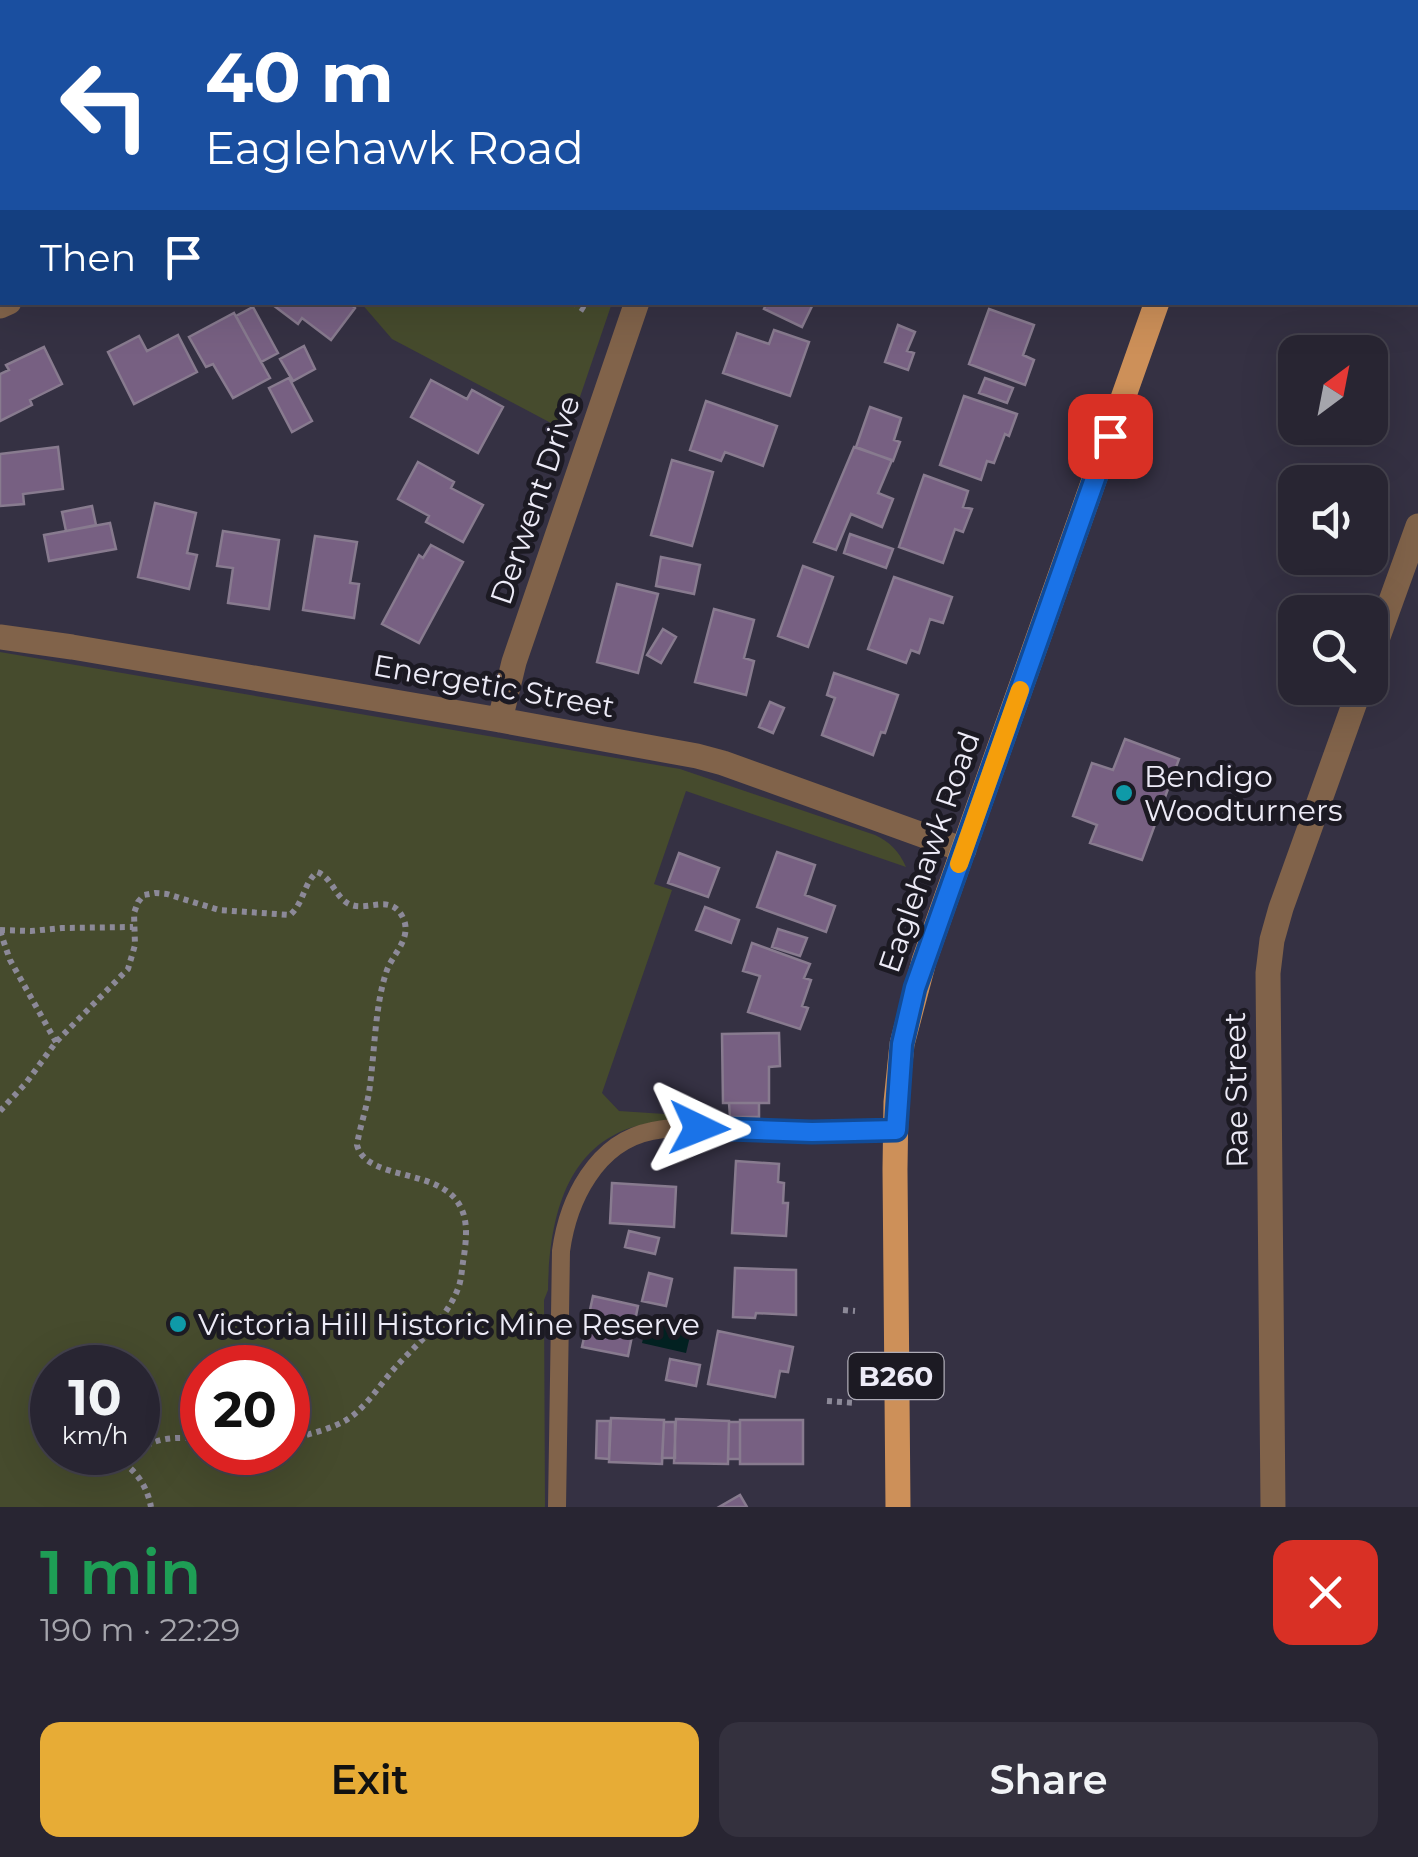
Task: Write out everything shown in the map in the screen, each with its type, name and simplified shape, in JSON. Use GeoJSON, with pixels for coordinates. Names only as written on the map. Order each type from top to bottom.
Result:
{"type":"FeatureCollection","features":[{"type":"Feature","properties":{"kind":"main road","name":"Eaglehawk Road"},"geometry":{"type":"LineString","coordinates":[[898,1507],[896,1130],[898,1072],[908,1016],[924,961],[1156,305]]}},
{"type":"Feature","properties":{"kind":"street","name":"Derwent Drive"},"geometry":{"type":"LineString","coordinates":[[500,720],[514,662],[636,305]]}},
{"type":"Feature","properties":{"kind":"street"},"geometry":{"type":"LineString","coordinates":[[1388,609],[1418,526]]}},
{"type":"Feature","properties":{"kind":"street","name":"Energetic Street"},"geometry":{"type":"LineString","coordinates":[[0,637],[674,750],[722,762],[964,850]]}},
{"type":"Feature","properties":{"kind":"street","name":"Rae Street"},"geometry":{"type":"LineString","coordinates":[[1273,1507],[1268,973],[1280,908],[1354,705]]}},
{"type":"Feature","properties":{"kind":"lane"},"geometry":{"type":"LineString","coordinates":[[557,1507],[560,1250],[569,1214],[597,1163],[622,1142],[654,1130],[896,1130]]}},
{"type":"Feature","properties":{"kind":"path"},"geometry":{"type":"LineString","coordinates":[[577,305],[586,311]]}},
{"type":"Feature","properties":{"kind":"path"},"geometry":{"type":"LineString","coordinates":[[0,1111],[56,1042],[128,969],[133,958],[134,913],[144,895],[155,892],[178,896],[218,910],[290,914],[299,905],[308,880],[317,872],[324,874],[349,904],[388,904],[401,914],[404,937],[382,991],[358,1152],[368,1162],[430,1182],[457,1201],[466,1222],[461,1275],[454,1297],[438,1322],[359,1410],[342,1422],[310,1433]]}},
{"type":"Feature","properties":{"kind":"path"},"geometry":{"type":"LineString","coordinates":[[56,1042],[10,960],[0,930],[133,927]]}},
{"type":"Feature","properties":{"kind":"path"},"geometry":{"type":"LineString","coordinates":[[844,1310],[855,1310]]}},
{"type":"Feature","properties":{"kind":"path"},"geometry":{"type":"LineString","coordinates":[[827,1401],[856,1403]]}},
{"type":"Feature","properties":{"kind":"path"},"geometry":{"type":"LineString","coordinates":[[135,1475],[143,1483],[152,1507]]}},
{"type":"Feature","properties":{"kind":"shaded area"},"geometry":{"type":"Polygon","coordinates":[[[363,305],[611,305],[568,432],[392,339],[363,305]]]}},
{"type":"Feature","properties":{"kind":"shaded area"},"geometry":{"type":"Polygon","coordinates":[[[0,652],[680,769],[875,835],[897,852],[906,867],[686,791],[654,884],[672,890],[602,1093],[619,1111],[804,1123],[651,1123],[622,1131],[600,1144],[582,1162],[559,1209],[544,1300],[545,1507],[0,1507],[0,652]]]}},
{"type":"Feature","properties":{"kind":"shaded area"},"geometry":{"type":"Polygon","coordinates":[[[647,1322],[691,1332],[686,1353],[642,1343],[647,1322]]]}},
{"type":"Feature","properties":{"kind":"building"},"geometry":{"type":"Polygon","coordinates":[[[273,305],[355,308],[331,340],[302,318],[298,324],[273,305]]]}},
{"type":"Feature","properties":{"kind":"building"},"geometry":{"type":"Polygon","coordinates":[[[766,305],[813,305],[802,327],[764,309],[766,305]]]}},
{"type":"Feature","properties":{"kind":"building"},"geometry":{"type":"Polygon","coordinates":[[[253,307],[278,353],[261,362],[236,316],[253,307]]]}},
{"type":"Feature","properties":{"kind":"building"},"geometry":{"type":"Polygon","coordinates":[[[989,309],[1034,325],[1023,355],[1034,360],[1025,385],[969,364],[989,309]]]}},
{"type":"Feature","properties":{"kind":"building"},"geometry":{"type":"Polygon","coordinates":[[[234,313],[270,378],[233,398],[213,364],[206,367],[189,337],[234,313]]]}},
{"type":"Feature","properties":{"kind":"building"},"geometry":{"type":"Polygon","coordinates":[[[898,325],[915,332],[907,351],[914,353],[908,370],[885,362],[898,325]]]}},
{"type":"Feature","properties":{"kind":"building"},"geometry":{"type":"Polygon","coordinates":[[[774,330],[809,342],[790,396],[723,373],[737,333],[769,344],[774,330]]]}},
{"type":"Feature","properties":{"kind":"building"},"geometry":{"type":"Polygon","coordinates":[[[178,335],[197,372],[134,404],[108,352],[139,336],[147,351],[178,335]]]}},
{"type":"Feature","properties":{"kind":"building"},"geometry":{"type":"Polygon","coordinates":[[[304,346],[315,369],[293,381],[280,359],[304,346]]]}},
{"type":"Feature","properties":{"kind":"building"},"geometry":{"type":"Polygon","coordinates":[[[44,347],[62,384],[0,421],[0,374],[9,370],[6,365],[44,347]]]}},
{"type":"Feature","properties":{"kind":"building"},"geometry":{"type":"Polygon","coordinates":[[[289,378],[312,421],[292,432],[269,388],[289,378]]]}},
{"type":"Feature","properties":{"kind":"building"},"geometry":{"type":"Polygon","coordinates":[[[985,378],[1013,388],[1007,403],[979,393],[985,378]]]}},
{"type":"Feature","properties":{"kind":"building"},"geometry":{"type":"Polygon","coordinates":[[[431,380],[467,399],[472,390],[503,407],[478,453],[411,417],[431,380]]]}},
{"type":"Feature","properties":{"kind":"building"},"geometry":{"type":"Polygon","coordinates":[[[964,396],[1017,414],[994,463],[987,461],[981,480],[940,465],[964,396]]]}},
{"type":"Feature","properties":{"kind":"building"},"geometry":{"type":"Polygon","coordinates":[[[706,401],[777,426],[763,466],[725,452],[721,461],[690,450],[706,401]]]}},
{"type":"Feature","properties":{"kind":"building"},"geometry":{"type":"Polygon","coordinates":[[[870,407],[901,418],[894,440],[900,442],[893,461],[856,447],[870,407]]]}},
{"type":"Feature","properties":{"kind":"building"},"geometry":{"type":"Polygon","coordinates":[[[58,447],[63,489],[23,494],[24,504],[0,506],[0,454],[58,447]]]}},
{"type":"Feature","properties":{"kind":"building"},"geometry":{"type":"Polygon","coordinates":[[[854,447],[892,460],[878,493],[893,499],[882,527],[851,514],[836,550],[814,542],[854,447]]]}},
{"type":"Feature","properties":{"kind":"building"},"geometry":{"type":"Polygon","coordinates":[[[672,460],[713,472],[692,546],[651,535],[672,460]]]}},
{"type":"Feature","properties":{"kind":"building"},"geometry":{"type":"Polygon","coordinates":[[[418,462],[454,482],[451,488],[483,505],[463,542],[426,522],[429,516],[398,499],[418,462]]]}},
{"type":"Feature","properties":{"kind":"building"},"geometry":{"type":"Polygon","coordinates":[[[924,475],[968,491],[963,507],[972,509],[963,532],[955,529],[943,563],[899,547],[924,475]]]}},
{"type":"Feature","properties":{"kind":"building"},"geometry":{"type":"Polygon","coordinates":[[[155,503],[196,513],[187,553],[197,555],[189,589],[138,577],[155,503]]]}},
{"type":"Feature","properties":{"kind":"building"},"geometry":{"type":"Polygon","coordinates":[[[92,506],[96,525],[66,531],[62,512],[92,506]]]}},
{"type":"Feature","properties":{"kind":"building"},"geometry":{"type":"Polygon","coordinates":[[[110,523],[116,549],[49,561],[44,535],[110,523]]]}},
{"type":"Feature","properties":{"kind":"building"},"geometry":{"type":"Polygon","coordinates":[[[223,531],[279,540],[269,609],[228,603],[233,568],[217,566],[223,531]]]}},
{"type":"Feature","properties":{"kind":"building"},"geometry":{"type":"Polygon","coordinates":[[[850,534],[893,549],[886,568],[844,553],[850,534]]]}},
{"type":"Feature","properties":{"kind":"building"},"geometry":{"type":"Polygon","coordinates":[[[315,536],[357,542],[350,583],[359,584],[354,618],[303,610],[315,536]]]}},
{"type":"Feature","properties":{"kind":"building"},"geometry":{"type":"Polygon","coordinates":[[[431,545],[463,562],[419,643],[382,624],[419,555],[423,558],[431,545]]]}},
{"type":"Feature","properties":{"kind":"building"},"geometry":{"type":"Polygon","coordinates":[[[661,557],[700,565],[694,594],[656,586],[661,557]]]}},
{"type":"Feature","properties":{"kind":"building"},"geometry":{"type":"Polygon","coordinates":[[[803,566],[833,577],[808,647],[778,636],[803,566]]]}},
{"type":"Feature","properties":{"kind":"building"},"geometry":{"type":"Polygon","coordinates":[[[894,577],[952,597],[943,623],[930,619],[919,653],[911,650],[906,663],[868,649],[894,577]]]}},
{"type":"Feature","properties":{"kind":"building"},"geometry":{"type":"Polygon","coordinates":[[[617,584],[658,594],[638,673],[597,662],[617,584]]]}},
{"type":"Feature","properties":{"kind":"building"},"geometry":{"type":"Polygon","coordinates":[[[714,609],[754,620],[744,658],[754,661],[746,695],[695,682],[714,609]]]}},
{"type":"Feature","properties":{"kind":"building"},"geometry":{"type":"Polygon","coordinates":[[[663,629],[676,637],[661,663],[647,655],[663,629]]]}},
{"type":"Feature","properties":{"kind":"building"},"geometry":{"type":"Polygon","coordinates":[[[834,673],[898,695],[873,755],[822,735],[835,698],[827,695],[834,673]]]}},
{"type":"Feature","properties":{"kind":"building"},"geometry":{"type":"Polygon","coordinates":[[[770,702],[784,708],[773,733],[759,727],[770,702]]]}},
{"type":"Feature","properties":{"kind":"building","name":"Bendigo Woodturners"},"geometry":{"type":"Polygon","coordinates":[[[1125,739],[1179,759],[1142,860],[1090,843],[1097,825],[1073,816],[1092,763],[1113,770],[1125,739]]]}},
{"type":"Feature","properties":{"kind":"building"},"geometry":{"type":"Polygon","coordinates":[[[777,852],[815,865],[805,895],[835,906],[826,932],[757,907],[777,852]]]}},
{"type":"Feature","properties":{"kind":"building"},"geometry":{"type":"Polygon","coordinates":[[[679,853],[719,868],[708,897],[668,883],[679,853]]]}},
{"type":"Feature","properties":{"kind":"building"},"geometry":{"type":"Polygon","coordinates":[[[705,907],[739,920],[731,943],[696,930],[705,907]]]}},
{"type":"Feature","properties":{"kind":"building"},"geometry":{"type":"Polygon","coordinates":[[[778,929],[807,938],[800,956],[772,947],[778,929]]]}},
{"type":"Feature","properties":{"kind":"building"},"geometry":{"type":"Polygon","coordinates":[[[752,943],[810,964],[804,978],[811,980],[802,1006],[808,1008],[800,1029],[748,1012],[760,976],[743,971],[752,943]]]}},
{"type":"Feature","properties":{"kind":"building"},"geometry":{"type":"Polygon","coordinates":[[[779,1033],[780,1066],[769,1067],[769,1103],[723,1103],[722,1034],[779,1033]]]}},
{"type":"Feature","properties":{"kind":"building"},"geometry":{"type":"Polygon","coordinates":[[[729,1103],[759,1103],[759,1117],[730,1117],[729,1103]]]}},
{"type":"Feature","properties":{"kind":"building"},"geometry":{"type":"Polygon","coordinates":[[[736,1161],[779,1164],[778,1182],[784,1183],[783,1203],[788,1203],[786,1236],[732,1233],[736,1161]]]}},
{"type":"Feature","properties":{"kind":"building"},"geometry":{"type":"Polygon","coordinates":[[[612,1183],[676,1187],[674,1227],[610,1223],[612,1183]]]}},
{"type":"Feature","properties":{"kind":"building"},"geometry":{"type":"Polygon","coordinates":[[[629,1231],[659,1238],[655,1254],[625,1247],[629,1231]]]}},
{"type":"Feature","properties":{"kind":"building"},"geometry":{"type":"Polygon","coordinates":[[[735,1268],[796,1270],[796,1315],[756,1313],[755,1318],[733,1317],[735,1268]]]}},
{"type":"Feature","properties":{"kind":"building"},"geometry":{"type":"Polygon","coordinates":[[[649,1273],[672,1279],[666,1306],[642,1301],[649,1273]]]}},
{"type":"Feature","properties":{"kind":"building"},"geometry":{"type":"Polygon","coordinates":[[[593,1296],[638,1306],[628,1356],[582,1347],[593,1296]]]}},
{"type":"Feature","properties":{"kind":"building"},"geometry":{"type":"Polygon","coordinates":[[[718,1331],[793,1347],[788,1372],[780,1371],[775,1397],[708,1384],[718,1331]]]}},
{"type":"Feature","properties":{"kind":"building"},"geometry":{"type":"Polygon","coordinates":[[[670,1359],[700,1365],[696,1386],[666,1380],[670,1359]]]}},
{"type":"Feature","properties":{"kind":"building"},"geometry":{"type":"Polygon","coordinates":[[[611,1418],[664,1420],[662,1464],[609,1462],[611,1418]]]}},
{"type":"Feature","properties":{"kind":"building"},"geometry":{"type":"Polygon","coordinates":[[[676,1419],[729,1421],[728,1464],[674,1463],[676,1419]]]}},
{"type":"Feature","properties":{"kind":"building"},"geometry":{"type":"Polygon","coordinates":[[[740,1420],[803,1420],[803,1464],[740,1464],[740,1420]]]}},
{"type":"Feature","properties":{"kind":"building"},"geometry":{"type":"Polygon","coordinates":[[[597,1421],[610,1421],[609,1459],[596,1458],[597,1421]]]}},
{"type":"Feature","properties":{"kind":"building"},"geometry":{"type":"Polygon","coordinates":[[[664,1422],[675,1422],[675,1458],[662,1458],[664,1422]]]}},
{"type":"Feature","properties":{"kind":"building"},"geometry":{"type":"Polygon","coordinates":[[[729,1422],[740,1422],[740,1459],[728,1459],[729,1422]]]}},
{"type":"Feature","properties":{"kind":"building"},"geometry":{"type":"Polygon","coordinates":[[[740,1495],[747,1507],[719,1507],[740,1495]]]}},
{"type":"Feature","properties":{"kind":"slow traffic"},"geometry":{"type":"LineString","coordinates":[[959,864],[1020,690]]}},
{"type":"Feature","properties":{"kind":"place","name":"Bendigo Woodturners"},"geometry":{"type":"Point","coordinates":[1124,793]}},
{"type":"Feature","properties":{"kind":"place","name":"Victoria Hill Historic Mine Reserve"},"geometry":{"type":"Point","coordinates":[178,1324]}},
{"type":"Feature","properties":{"kind":"route"},"geometry":{"type":"LineString","coordinates":[[699,1128],[896,1130],[898,1072],[915,988],[1110,436]]}}]}
